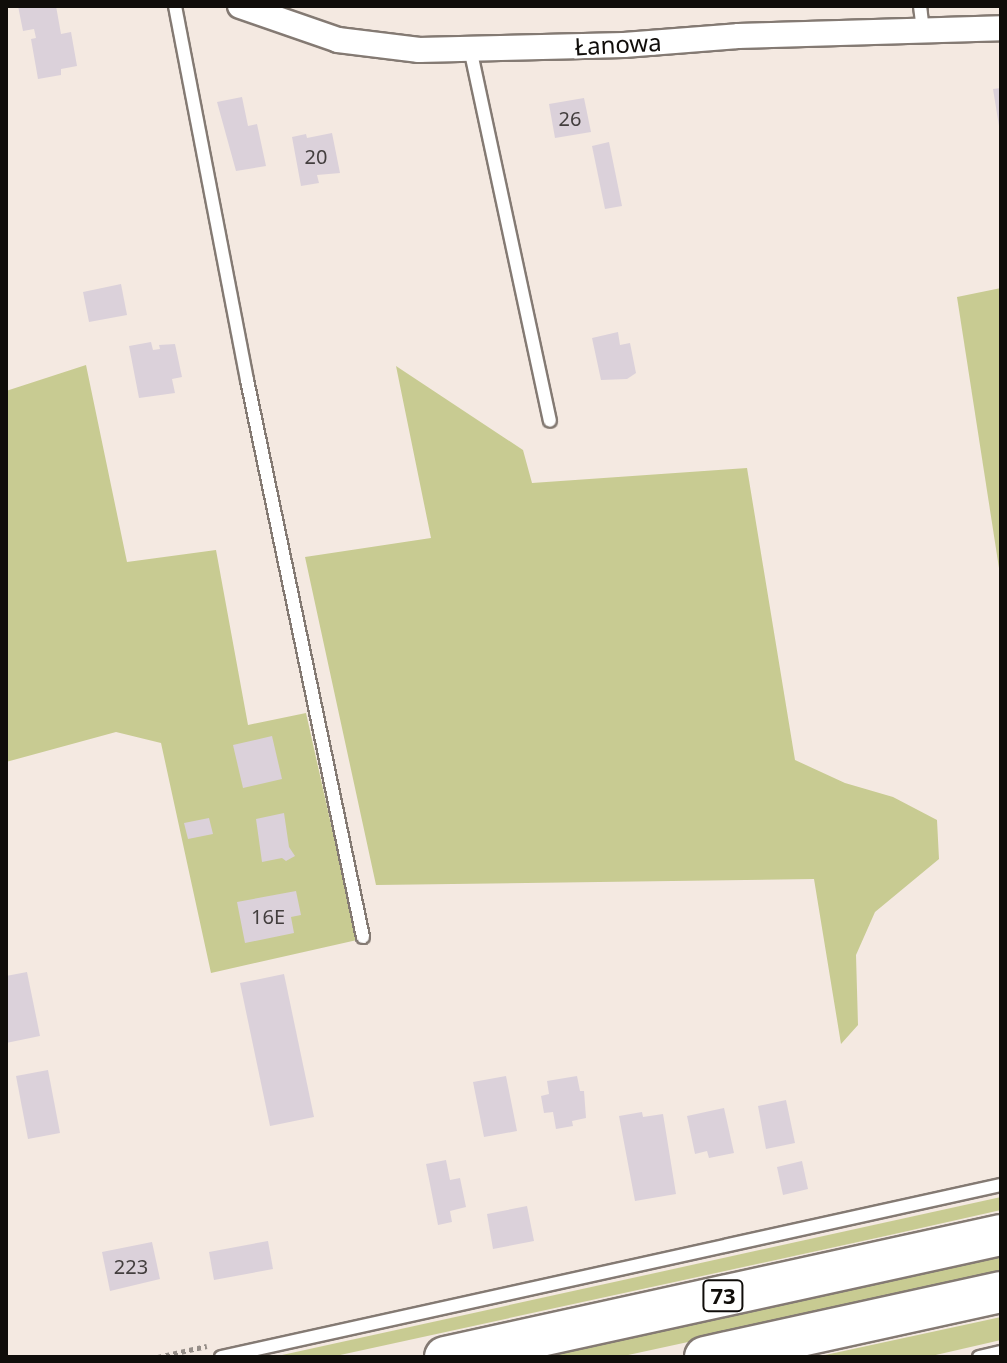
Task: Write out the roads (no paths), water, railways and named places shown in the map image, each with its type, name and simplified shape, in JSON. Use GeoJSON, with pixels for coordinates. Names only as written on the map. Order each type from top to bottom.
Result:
{"type":"FeatureCollection","features":[{"type":"Feature","properties":{"kind":"main road","name":"73"},"geometry":{"type":"LineString","coordinates":[[445,1357],[1001,1235]]}},
{"type":"Feature","properties":{"kind":"main road","name":"73"},"geometry":{"type":"LineString","coordinates":[[705,1357],[1001,1292]]}},
{"type":"Feature","properties":{"kind":"street","name":"Łanowa"},"geometry":{"type":"LineString","coordinates":[[240,6],[338,40],[419,50],[624,45],[922,18],[1001,28]]}},
{"type":"Feature","properties":{"kind":"lane"},"geometry":{"type":"LineString","coordinates":[[175,6],[247,380],[363,937]]}},
{"type":"Feature","properties":{"kind":"lane"},"geometry":{"type":"LineString","coordinates":[[470,48],[550,421]]}},
{"type":"Feature","properties":{"kind":"lane"},"geometry":{"type":"LineString","coordinates":[[221,1357],[1001,1185]]}},
{"type":"Feature","properties":{"kind":"lane"},"geometry":{"type":"LineString","coordinates":[[979,1357],[1001,1352]]}}]}
